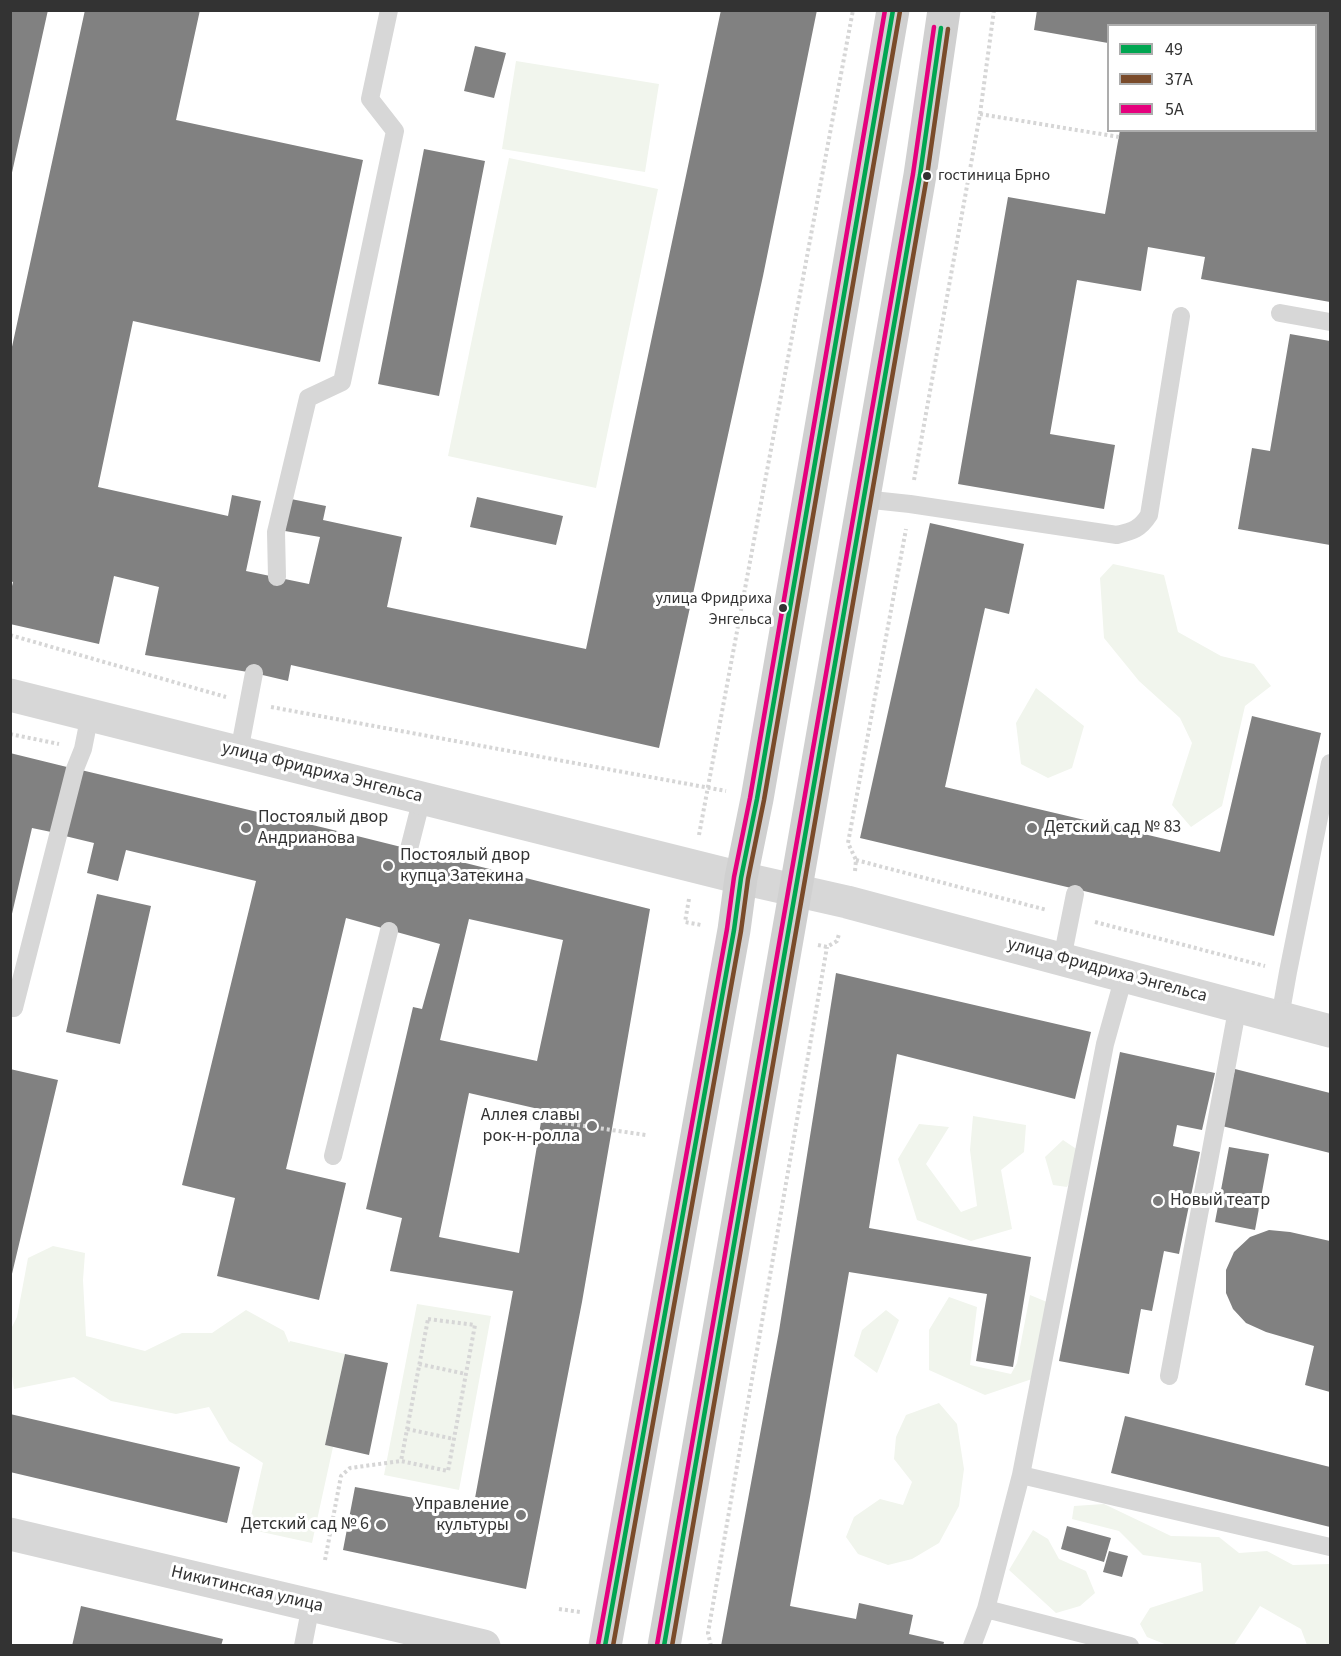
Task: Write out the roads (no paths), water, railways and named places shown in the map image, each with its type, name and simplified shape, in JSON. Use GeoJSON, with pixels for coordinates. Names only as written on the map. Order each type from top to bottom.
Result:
{"type":"FeatureCollection","features":[{"type":"Feature","properties":{"kind":"main road"},"geometry":{"type":"LineString","coordinates":[[605,1646],[726,976],[741,878],[757,799],[892,10]]}},
{"type":"Feature","properties":{"kind":"main road"},"geometry":{"type":"LineString","coordinates":[[664,1646],[920,175],[944,10]]}},
{"type":"Feature","properties":{"kind":"street","name":"улица Фридриха Энгельса"},"geometry":{"type":"LineString","coordinates":[[10,695],[741,878],[847,902],[1330,1031]]}},
{"type":"Feature","properties":{"kind":"street","name":"Никитинская улица"},"geometry":{"type":"LineString","coordinates":[[10,1534],[484,1646]]}},
{"type":"Feature","properties":{"kind":"lane"},"geometry":{"type":"LineString","coordinates":[[277,578],[276,532],[308,398],[342,382],[394,131],[370,99],[388,10]]}},
{"type":"Feature","properties":{"kind":"lane"},"geometry":{"type":"LineString","coordinates":[[1280,313],[1330,322]]}},
{"type":"Feature","properties":{"kind":"lane"},"geometry":{"type":"LineString","coordinates":[[863,499],[1117,535],[1133,531],[1143,524],[1149,515],[1181,316]]}},
{"type":"Feature","properties":{"kind":"lane"},"geometry":{"type":"LineString","coordinates":[[239,752],[254,673]]}},
{"type":"Feature","properties":{"kind":"lane"},"geometry":{"type":"LineString","coordinates":[[14,1008],[75,769],[83,749],[90,714]]}},
{"type":"Feature","properties":{"kind":"lane"},"geometry":{"type":"LineString","coordinates":[[1281,1017],[1330,763]]}},
{"type":"Feature","properties":{"kind":"lane"},"geometry":{"type":"LineString","coordinates":[[409,849],[422,798]]}},
{"type":"Feature","properties":{"kind":"lane"},"geometry":{"type":"LineString","coordinates":[[1062,959],[1075,894]]}},
{"type":"Feature","properties":{"kind":"lane"},"geometry":{"type":"LineString","coordinates":[[333,1156],[388,931]]}},
{"type":"Feature","properties":{"kind":"lane"},"geometry":{"type":"LineString","coordinates":[[972,1646],[986,1609],[1021,1475],[1105,1044],[1125,976]]}},
{"type":"Feature","properties":{"kind":"lane"},"geometry":{"type":"LineString","coordinates":[[1169,1377],[1238,1005]]}},
{"type":"Feature","properties":{"kind":"lane"},"geometry":{"type":"LineString","coordinates":[[1021,1475],[1330,1547]]}},
{"type":"Feature","properties":{"kind":"lane"},"geometry":{"type":"LineString","coordinates":[[303,1646],[311,1605]]}},
{"type":"Feature","properties":{"kind":"lane"},"geometry":{"type":"LineString","coordinates":[[986,1609],[1130,1646]]}},
{"type":"Feature","properties":{"kind":"place","name":"гостиница Брно"},"geometry":{"type":"Point","coordinates":[927,176]}},
{"type":"Feature","properties":{"kind":"place","name":"улица Фридриха Энгельса"},"geometry":{"type":"Point","coordinates":[783,608]}},
{"type":"Feature","properties":{"kind":"place","name":"Постоялый двор Андрианова"},"geometry":{"type":"Point","coordinates":[246,828]}},
{"type":"Feature","properties":{"kind":"place","name":"Детский сад № 83"},"geometry":{"type":"Point","coordinates":[1032,828]}},
{"type":"Feature","properties":{"kind":"place","name":"Постоялый двор купца Затекина"},"geometry":{"type":"Point","coordinates":[388,866]}},
{"type":"Feature","properties":{"kind":"place","name":"Аллея славы рок-н-ролла"},"geometry":{"type":"Point","coordinates":[592,1126]}},
{"type":"Feature","properties":{"kind":"place","name":"Новый театр"},"geometry":{"type":"Point","coordinates":[1158,1201]}},
{"type":"Feature","properties":{"kind":"place","name":"Управление культуры"},"geometry":{"type":"Point","coordinates":[521,1515]}},
{"type":"Feature","properties":{"kind":"place","name":"Детский сад № 6"},"geometry":{"type":"Point","coordinates":[381,1525]}}]}
